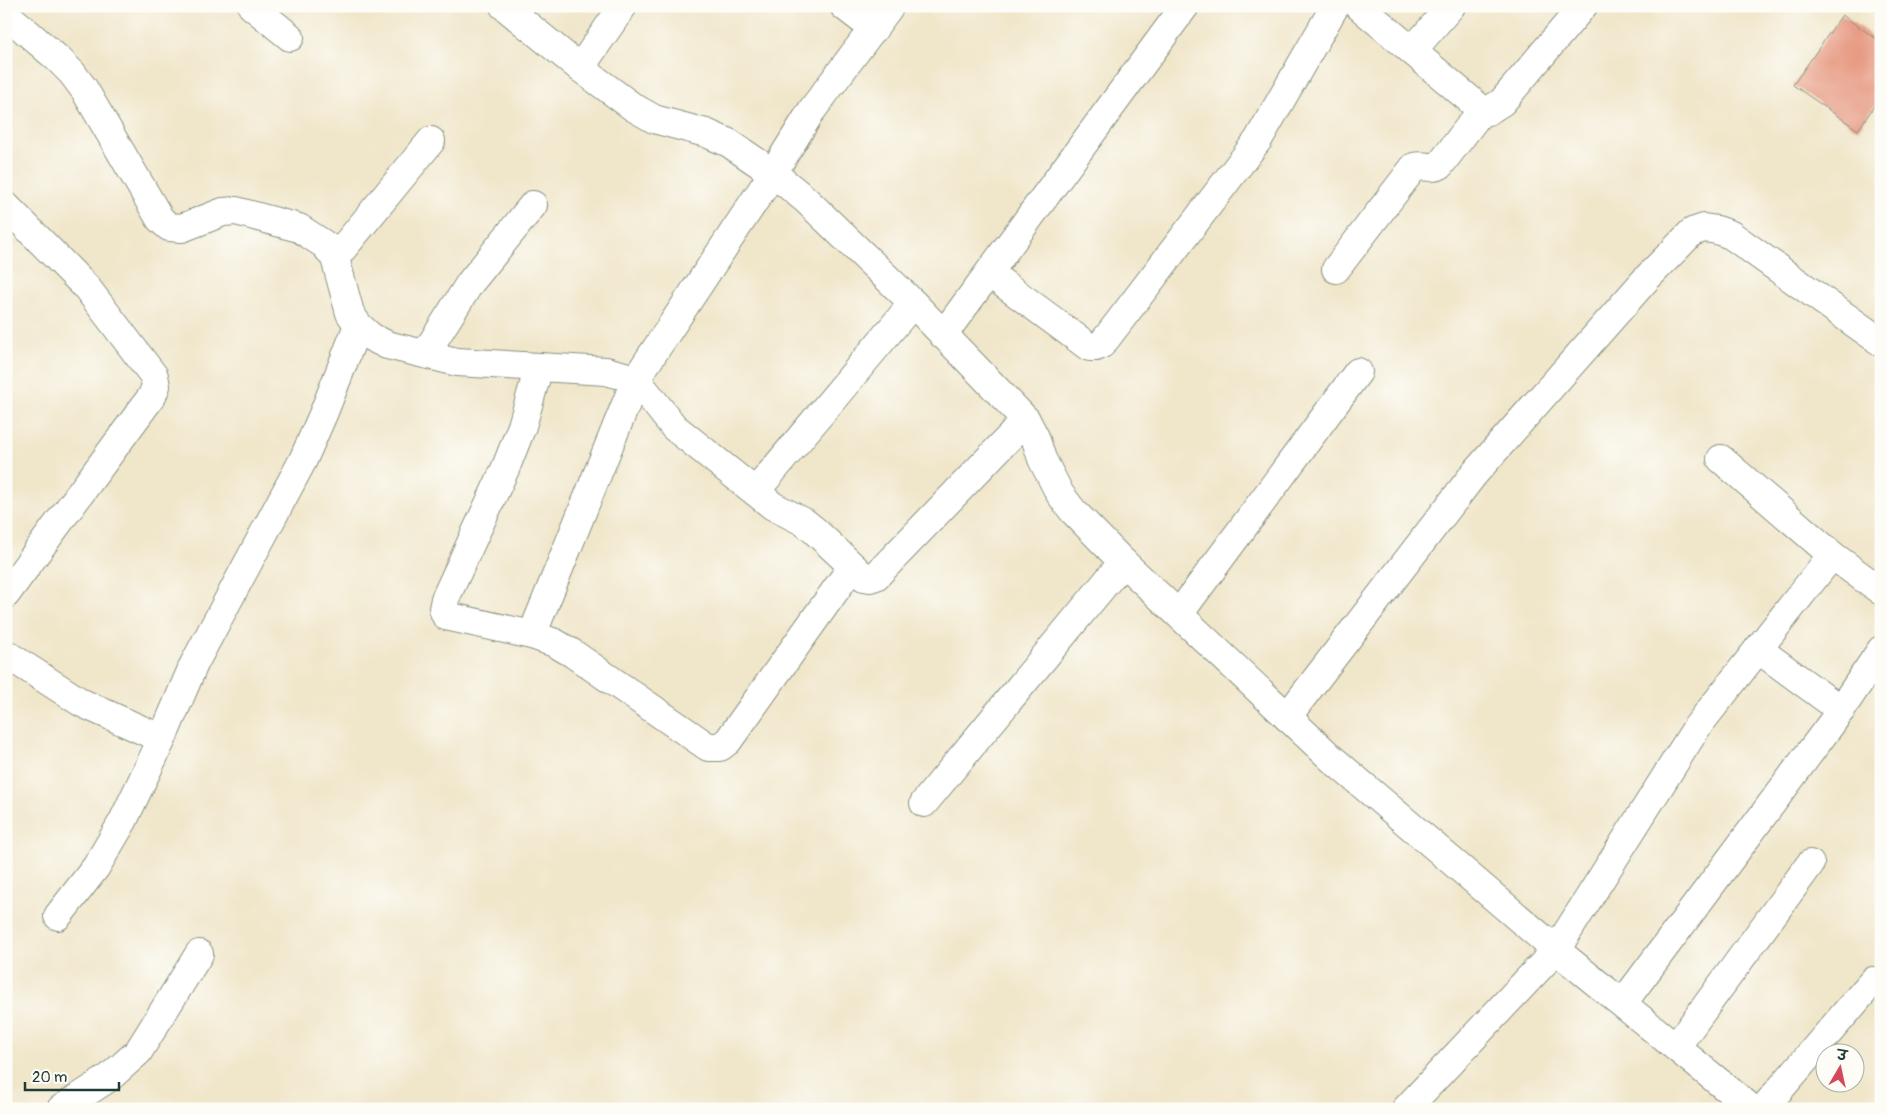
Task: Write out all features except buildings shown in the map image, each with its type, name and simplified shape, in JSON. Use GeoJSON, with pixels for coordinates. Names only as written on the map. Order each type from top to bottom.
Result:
{"type":"FeatureCollection","features":[{"type":"Feature","properties":{"kind":"street"},"geometry":{"type":"LineString","coordinates":[[252,6],[290,37]]}},
{"type":"Feature","properties":{"kind":"street"},"geometry":{"type":"LineString","coordinates":[[504,6],[580,68],[633,107],[654,119],[706,133],[729,143],[806,200],[913,303],[1026,420],[1035,437],[1042,459],[1060,494],[1123,562],[1331,758],[1556,950],[1752,1109]]}},
{"type":"Feature","properties":{"kind":"street"},"geometry":{"type":"LineString","coordinates":[[580,68],[623,6]]}},
{"type":"Feature","properties":{"kind":"street"},"geometry":{"type":"LineString","coordinates":[[844,6],[874,29]]}},
{"type":"Feature","properties":{"kind":"street"},"geometry":{"type":"LineString","coordinates":[[532,635],[625,402],[636,379],[824,92],[890,6]]}},
{"type":"Feature","properties":{"kind":"street"},"geometry":{"type":"LineString","coordinates":[[943,335],[1185,6]]}},
{"type":"Feature","properties":{"kind":"street"},"geometry":{"type":"LineString","coordinates":[[989,273],[1089,347],[1096,347],[1102,344],[1258,140],[1335,6]]}},
{"type":"Feature","properties":{"kind":"street"},"geometry":{"type":"LineString","coordinates":[[1359,6],[1482,110],[1488,111],[1502,102],[1583,6]]}},
{"type":"Feature","properties":{"kind":"street"},"geometry":{"type":"LineString","coordinates":[[1412,51],[1451,6]]}},
{"type":"Feature","properties":{"kind":"street"},"geometry":{"type":"LineString","coordinates":[[6,14],[72,72],[84,89],[160,218],[169,227],[182,228],[223,212],[243,213],[299,228],[325,245],[336,258],[350,313],[358,325],[371,337],[387,345],[457,362],[606,370],[636,379],[674,427],[773,506],[804,522],[864,577],[876,576],[1026,420]]}},
{"type":"Feature","properties":{"kind":"street"},"geometry":{"type":"LineString","coordinates":[[1336,269],[1414,167],[1433,168],[1440,165],[1482,110]]}},
{"type":"Feature","properties":{"kind":"street"},"geometry":{"type":"LineString","coordinates":[[336,258],[431,141]]}},
{"type":"Feature","properties":{"kind":"street"},"geometry":{"type":"LineString","coordinates":[[425,354],[470,283],[533,205]]}},
{"type":"Feature","properties":{"kind":"street"},"geometry":{"type":"LineString","coordinates":[[6,206],[87,288],[154,376],[156,386],[152,396],[6,594]]}},
{"type":"Feature","properties":{"kind":"street"},"geometry":{"type":"LineString","coordinates":[[1287,717],[1486,460],[1647,278],[1692,232],[1704,228],[1731,235],[1881,342]]}},
{"type":"Feature","properties":{"kind":"street"},"geometry":{"type":"LineString","coordinates":[[756,491],[913,303]]}},
{"type":"Feature","properties":{"kind":"street"},"geometry":{"type":"LineString","coordinates":[[58,916],[96,867],[111,844],[162,739],[194,664],[303,460],[358,325]]}},
{"type":"Feature","properties":{"kind":"street"},"geometry":{"type":"LineString","coordinates":[[539,367],[513,452],[445,599],[443,609],[446,616],[532,635],[555,644],[572,653],[708,747],[720,747],[728,741],[852,567]]}},
{"type":"Feature","properties":{"kind":"street"},"geometry":{"type":"LineString","coordinates":[[1179,614],[1358,372]]}},
{"type":"Feature","properties":{"kind":"street"},"geometry":{"type":"LineString","coordinates":[[1721,459],[1832,555],[1881,592]]}},
{"type":"Feature","properties":{"kind":"street"},"geometry":{"type":"LineString","coordinates":[[1406,1109],[1556,950],[1697,727],[1832,555]]}},
{"type":"Feature","properties":{"kind":"street"},"geometry":{"type":"LineString","coordinates":[[924,803],[1123,562]]}},
{"type":"Feature","properties":{"kind":"street"},"geometry":{"type":"LineString","coordinates":[[1758,649],[1841,710]]}},
{"type":"Feature","properties":{"kind":"street"},"geometry":{"type":"LineString","coordinates":[[1623,1003],[1841,710],[1881,650]]}},
{"type":"Feature","properties":{"kind":"street"},"geometry":{"type":"LineString","coordinates":[[10,664],[82,704],[162,739]]}},
{"type":"Feature","properties":{"kind":"street"},"geometry":{"type":"LineString","coordinates":[[1676,1047],[1810,864]]}},
{"type":"Feature","properties":{"kind":"street"},"geometry":{"type":"LineString","coordinates":[[60,1109],[110,1077],[138,1052],[199,954]]}},
{"type":"Feature","properties":{"kind":"street"},"geometry":{"type":"LineString","coordinates":[[1763,1109],[1873,981]]}}]}
